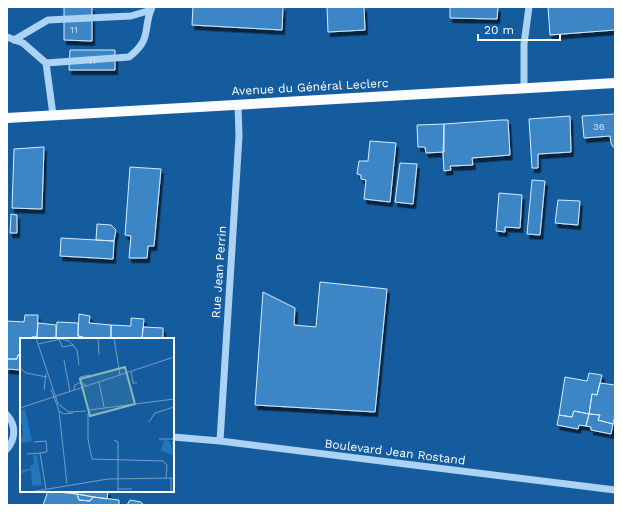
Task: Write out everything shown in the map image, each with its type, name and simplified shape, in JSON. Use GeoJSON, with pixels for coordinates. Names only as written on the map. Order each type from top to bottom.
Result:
{"type":"FeatureCollection","features":[{"type":"Feature","properties":{"kind":"main road","name":"Avenue du Général Leclerc"},"geometry":{"type":"LineString","coordinates":[[7,118],[615,83]]}},
{"type":"Feature","properties":{"kind":"street"},"geometry":{"type":"LineString","coordinates":[[524,88],[524,44],[528,7]]}},
{"type":"Feature","properties":{"kind":"street"},"geometry":{"type":"LineString","coordinates":[[10,38],[48,20],[131,16],[151,8]]}},
{"type":"Feature","properties":{"kind":"street"},"geometry":{"type":"LineString","coordinates":[[46,63],[129,57],[138,50],[145,40],[151,8]]}},
{"type":"Feature","properties":{"kind":"street"},"geometry":{"type":"LineString","coordinates":[[10,38],[23,43],[46,63],[54,115]]}},
{"type":"Feature","properties":{"kind":"street","name":"Rue Jean Perrin"},"geometry":{"type":"LineString","coordinates":[[220,441],[239,136],[238,105]]}},
{"type":"Feature","properties":{"kind":"street"},"geometry":{"type":"LineString","coordinates":[[7,415],[17,426],[12,441],[7,449]]}},
{"type":"Feature","properties":{"kind":"street","name":"Boulevard Jean Rostand"},"geometry":{"type":"LineString","coordinates":[[174,437],[220,441],[615,490]]}},
{"type":"Feature","properties":{"kind":"building"},"geometry":{"type":"Polygon","coordinates":[[[64,7],[92,7],[92,41],[64,40],[64,7]]]}},
{"type":"Feature","properties":{"kind":"building"},"geometry":{"type":"Polygon","coordinates":[[[193,7],[283,7],[282,30],[192,25],[193,7]]]}},
{"type":"Feature","properties":{"kind":"building"},"geometry":{"type":"Polygon","coordinates":[[[327,7],[364,7],[365,30],[328,32],[327,7]]]}},
{"type":"Feature","properties":{"kind":"building"},"geometry":{"type":"Polygon","coordinates":[[[450,7],[498,7],[497,19],[450,18],[450,7]]]}},
{"type":"Feature","properties":{"kind":"building"},"geometry":{"type":"Polygon","coordinates":[[[548,7],[615,7],[615,30],[550,35],[548,7]]]}},
{"type":"Feature","properties":{"kind":"building"},"geometry":{"type":"Polygon","coordinates":[[[70,50],[115,50],[115,70],[69,70],[70,50]]]}},
{"type":"Feature","properties":{"kind":"building"},"geometry":{"type":"Polygon","coordinates":[[[615,114],[615,147],[613,147],[611,143],[610,136],[584,138],[582,116],[615,114]]]}},
{"type":"Feature","properties":{"kind":"building"},"geometry":{"type":"Polygon","coordinates":[[[570,116],[571,152],[538,154],[538,168],[532,168],[529,119],[570,116]]]}},
{"type":"Feature","properties":{"kind":"building"},"geometry":{"type":"Polygon","coordinates":[[[508,120],[510,155],[472,158],[473,165],[450,166],[451,170],[444,171],[444,124],[508,120]]]}},
{"type":"Feature","properties":{"kind":"building"},"geometry":{"type":"Polygon","coordinates":[[[444,124],[444,152],[426,153],[425,147],[418,147],[417,125],[444,124]]]}},
{"type":"Feature","properties":{"kind":"building"},"geometry":{"type":"Polygon","coordinates":[[[370,141],[396,143],[390,202],[364,199],[366,180],[361,179],[361,175],[357,174],[359,161],[368,161],[370,141]]]}},
{"type":"Feature","properties":{"kind":"building"},"geometry":{"type":"Polygon","coordinates":[[[44,147],[42,209],[12,208],[14,149],[44,147]]]}},
{"type":"Feature","properties":{"kind":"building"},"geometry":{"type":"Polygon","coordinates":[[[400,163],[417,164],[413,204],[395,202],[400,163]]]}},
{"type":"Feature","properties":{"kind":"building"},"geometry":{"type":"Polygon","coordinates":[[[130,167],[161,169],[154,246],[148,246],[147,258],[129,258],[131,236],[125,235],[130,167]]]}},
{"type":"Feature","properties":{"kind":"building"},"geometry":{"type":"Polygon","coordinates":[[[532,180],[545,181],[540,235],[527,234],[532,180]]]}},
{"type":"Feature","properties":{"kind":"building"},"geometry":{"type":"Polygon","coordinates":[[[499,193],[522,195],[520,228],[505,227],[505,232],[496,231],[499,193]]]}},
{"type":"Feature","properties":{"kind":"building"},"geometry":{"type":"Polygon","coordinates":[[[558,200],[580,201],[578,225],[555,223],[558,200]]]}},
{"type":"Feature","properties":{"kind":"building"},"geometry":{"type":"Polygon","coordinates":[[[11,214],[17,215],[17,233],[10,233],[11,214]]]}},
{"type":"Feature","properties":{"kind":"building"},"geometry":{"type":"Polygon","coordinates":[[[97,224],[111,225],[116,230],[114,241],[96,240],[97,224]]]}},
{"type":"Feature","properties":{"kind":"building"},"geometry":{"type":"Polygon","coordinates":[[[61,238],[114,241],[113,259],[60,256],[61,238]]]}},
{"type":"Feature","properties":{"kind":"building"},"geometry":{"type":"Polygon","coordinates":[[[320,282],[387,289],[375,412],[255,405],[263,292],[295,308],[294,325],[316,327],[320,282]]]}},
{"type":"Feature","properties":{"kind":"building"},"geometry":{"type":"Polygon","coordinates":[[[79,314],[90,316],[89,323],[111,325],[111,338],[83,338],[78,336],[79,314]]]}},
{"type":"Feature","properties":{"kind":"building"},"geometry":{"type":"Polygon","coordinates":[[[25,315],[38,315],[37,337],[20,338],[20,356],[18,355],[17,359],[7,359],[7,321],[24,322],[25,315]]]}},
{"type":"Feature","properties":{"kind":"building"},"geometry":{"type":"Polygon","coordinates":[[[131,318],[144,319],[142,338],[111,338],[111,325],[131,326],[131,318]]]}},
{"type":"Feature","properties":{"kind":"building"},"geometry":{"type":"Polygon","coordinates":[[[57,322],[78,323],[78,336],[83,337],[83,338],[56,338],[57,322]]]}},
{"type":"Feature","properties":{"kind":"building"},"geometry":{"type":"Polygon","coordinates":[[[38,323],[56,325],[56,338],[32,338],[37,337],[38,323]]]}},
{"type":"Feature","properties":{"kind":"building"},"geometry":{"type":"Polygon","coordinates":[[[143,327],[163,328],[163,338],[142,338],[143,327]]]}},
{"type":"Feature","properties":{"kind":"building"},"geometry":{"type":"Polygon","coordinates":[[[18,355],[20,356],[20,370],[7,369],[7,359],[17,359],[18,355]]]}},
{"type":"Feature","properties":{"kind":"building"},"geometry":{"type":"Polygon","coordinates":[[[589,373],[602,375],[597,395],[592,394],[589,414],[574,411],[572,417],[559,415],[565,377],[587,381],[589,373]]]}},
{"type":"Feature","properties":{"kind":"building"},"geometry":{"type":"Polygon","coordinates":[[[600,383],[615,385],[615,415],[613,424],[598,420],[600,415],[589,414],[592,394],[597,395],[600,383]]]}},
{"type":"Feature","properties":{"kind":"building"},"geometry":{"type":"Polygon","coordinates":[[[574,411],[589,414],[586,426],[579,425],[578,429],[557,425],[559,415],[572,417],[574,411]]]}},
{"type":"Feature","properties":{"kind":"building"},"geometry":{"type":"Polygon","coordinates":[[[589,414],[600,415],[598,420],[613,424],[611,434],[591,430],[591,427],[586,426],[589,414]]]}},
{"type":"Feature","properties":{"kind":"building"},"geometry":{"type":"Polygon","coordinates":[[[48,492],[77,494],[79,500],[90,501],[93,497],[119,500],[119,505],[43,505],[48,492]]]}},
{"type":"Feature","properties":{"kind":"building"},"geometry":{"type":"Polygon","coordinates":[[[70,492],[108,492],[107,499],[70,492]]]}},
{"type":"Feature","properties":{"kind":"building"},"geometry":{"type":"Polygon","coordinates":[[[77,494],[93,497],[90,501],[79,500],[77,494]]]}},
{"type":"Feature","properties":{"kind":"building"},"geometry":{"type":"Polygon","coordinates":[[[130,500],[141,502],[144,505],[127,505],[130,500]]]}}]}
